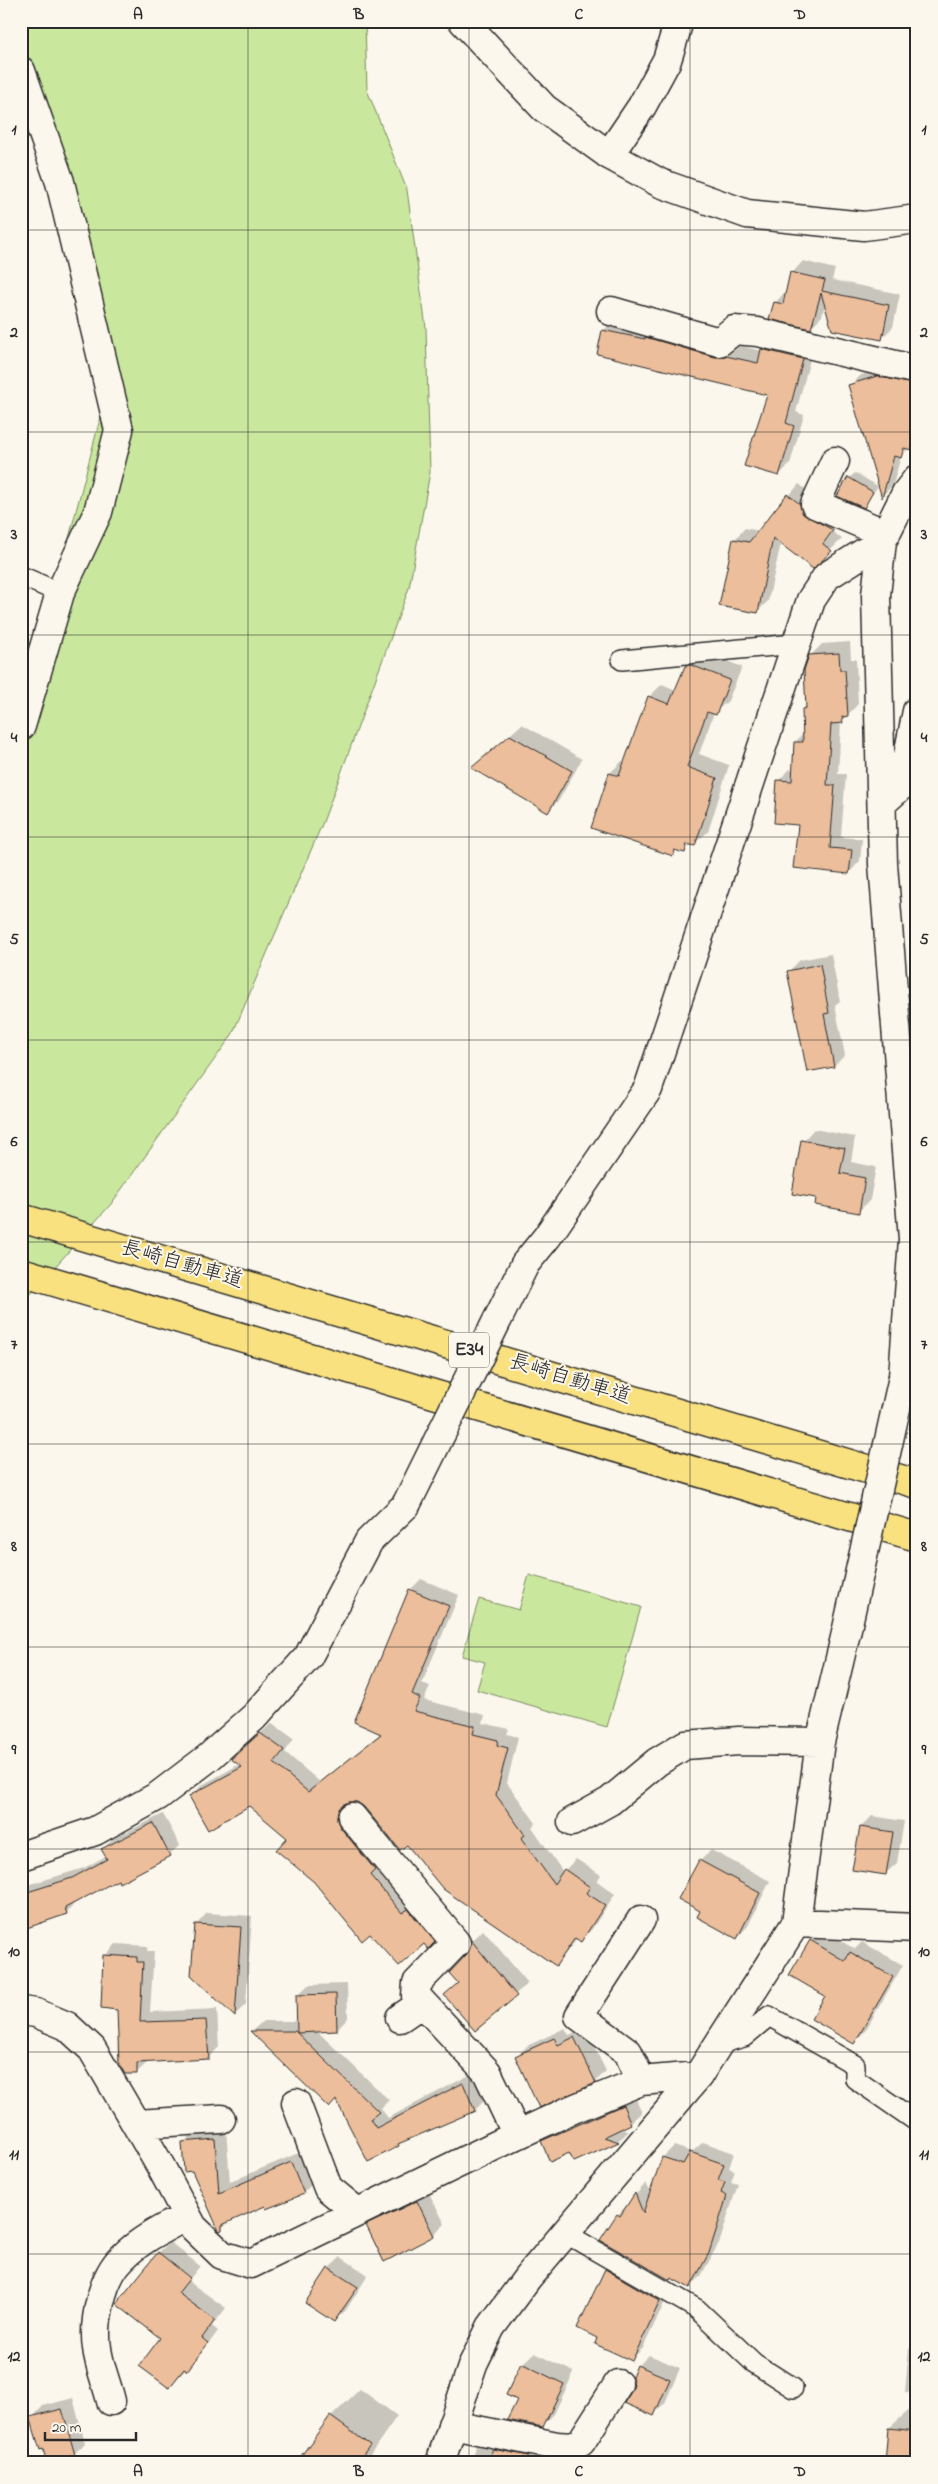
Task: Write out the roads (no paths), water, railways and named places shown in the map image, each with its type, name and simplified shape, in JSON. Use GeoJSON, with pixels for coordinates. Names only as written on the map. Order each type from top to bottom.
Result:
{"type":"FeatureCollection","features":[{"type":"Feature","properties":{"kind":"highway","name":"長崎自動車道"},"geometry":{"type":"LineString","coordinates":[[21,1218],[434,1339],[917,1484]]}},
{"type":"Feature","properties":{"kind":"highway","name":"E34"},"geometry":{"type":"LineString","coordinates":[[21,1272],[917,1537]]}},
{"type":"Feature","properties":{"kind":"street"},"geometry":{"type":"LineString","coordinates":[[463,21],[544,108],[609,155],[660,183],[747,214],[864,226],[917,219]]}},
{"type":"Feature","properties":{"kind":"street"},"geometry":{"type":"LineString","coordinates":[[609,155],[642,106],[668,60],[680,21]]}},
{"type":"Feature","properties":{"kind":"street"},"geometry":{"type":"LineString","coordinates":[[21,71],[60,182],[120,430],[98,512],[60,593],[21,726]]}},
{"type":"Feature","properties":{"kind":"street"},"geometry":{"type":"LineString","coordinates":[[611,312],[719,342],[734,330],[758,332],[917,370]]}},
{"type":"Feature","properties":{"kind":"street"},"geometry":{"type":"LineString","coordinates":[[835,461],[815,504],[884,537]]}},
{"type":"Feature","properties":{"kind":"street"},"geometry":{"type":"LineString","coordinates":[[440,2463],[472,2364],[491,2327],[565,2233],[698,2076],[796,1923],[820,1742],[903,1377],[914,1206],[883,864],[876,595],[884,537],[906,493],[917,479]]}},
{"type":"Feature","properties":{"kind":"street"},"geometry":{"type":"LineString","coordinates":[[21,1856],[95,1831],[158,1796],[208,1758],[254,1717],[308,1657],[369,1541],[406,1505],[525,1264],[547,1237],[648,1089],[811,600],[828,576],[884,537]]}},
{"type":"Feature","properties":{"kind":"street"},"geometry":{"type":"LineString","coordinates":[[882,803],[902,784],[917,711]]}},
{"type":"Feature","properties":{"kind":"street"},"geometry":{"type":"LineString","coordinates":[[572,1822],[610,1801],[657,1762],[685,1745],[738,1741],[820,1742]]}},
{"type":"Feature","properties":{"kind":"street"},"geometry":{"type":"LineString","coordinates":[[352,1816],[456,1944],[417,1983],[416,1996],[487,2072],[517,2135]]}},
{"type":"Feature","properties":{"kind":"street"},"geometry":{"type":"LineString","coordinates":[[641,1920],[579,2016],[628,2052],[641,2081]]}},
{"type":"Feature","properties":{"kind":"street"},"geometry":{"type":"LineString","coordinates":[[796,1923],[917,1928]]}},
{"type":"Feature","properties":{"kind":"street"},"geometry":{"type":"LineString","coordinates":[[400,2018],[422,2003]]}},
{"type":"Feature","properties":{"kind":"street"},"geometry":{"type":"LineString","coordinates":[[21,2012],[36,2013],[67,2026],[92,2049],[193,2227],[222,2255],[251,2264],[517,2135],[641,2081],[698,2076]]}},
{"type":"Feature","properties":{"kind":"street"},"geometry":{"type":"LineString","coordinates":[[296,2103],[328,2188],[357,2212]]}},
{"type":"Feature","properties":{"kind":"street"},"geometry":{"type":"LineString","coordinates":[[136,2124],[221,2119]]}},
{"type":"Feature","properties":{"kind":"street"},"geometry":{"type":"LineString","coordinates":[[111,2401],[97,2348],[96,2318],[104,2289],[121,2259],[149,2236],[187,2216]]}},
{"type":"Feature","properties":{"kind":"street"},"geometry":{"type":"LineString","coordinates":[[452,2425],[557,2446],[572,2447],[581,2442],[618,2384]]}},
{"type":"Feature","properties":{"kind":"lane"},"geometry":{"type":"LineString","coordinates":[[21,576],[60,593]]}},
{"type":"Feature","properties":{"kind":"lane"},"geometry":{"type":"LineString","coordinates":[[622,660],[795,644]]}},
{"type":"Feature","properties":{"kind":"lane"},"geometry":{"type":"LineString","coordinates":[[719,2044],[744,2038],[769,2016],[855,2065],[855,2080],[917,2122]]}},
{"type":"Feature","properties":{"kind":"lane"},"geometry":{"type":"LineString","coordinates":[[565,2233],[697,2309],[754,2363],[794,2388]]}}]}
